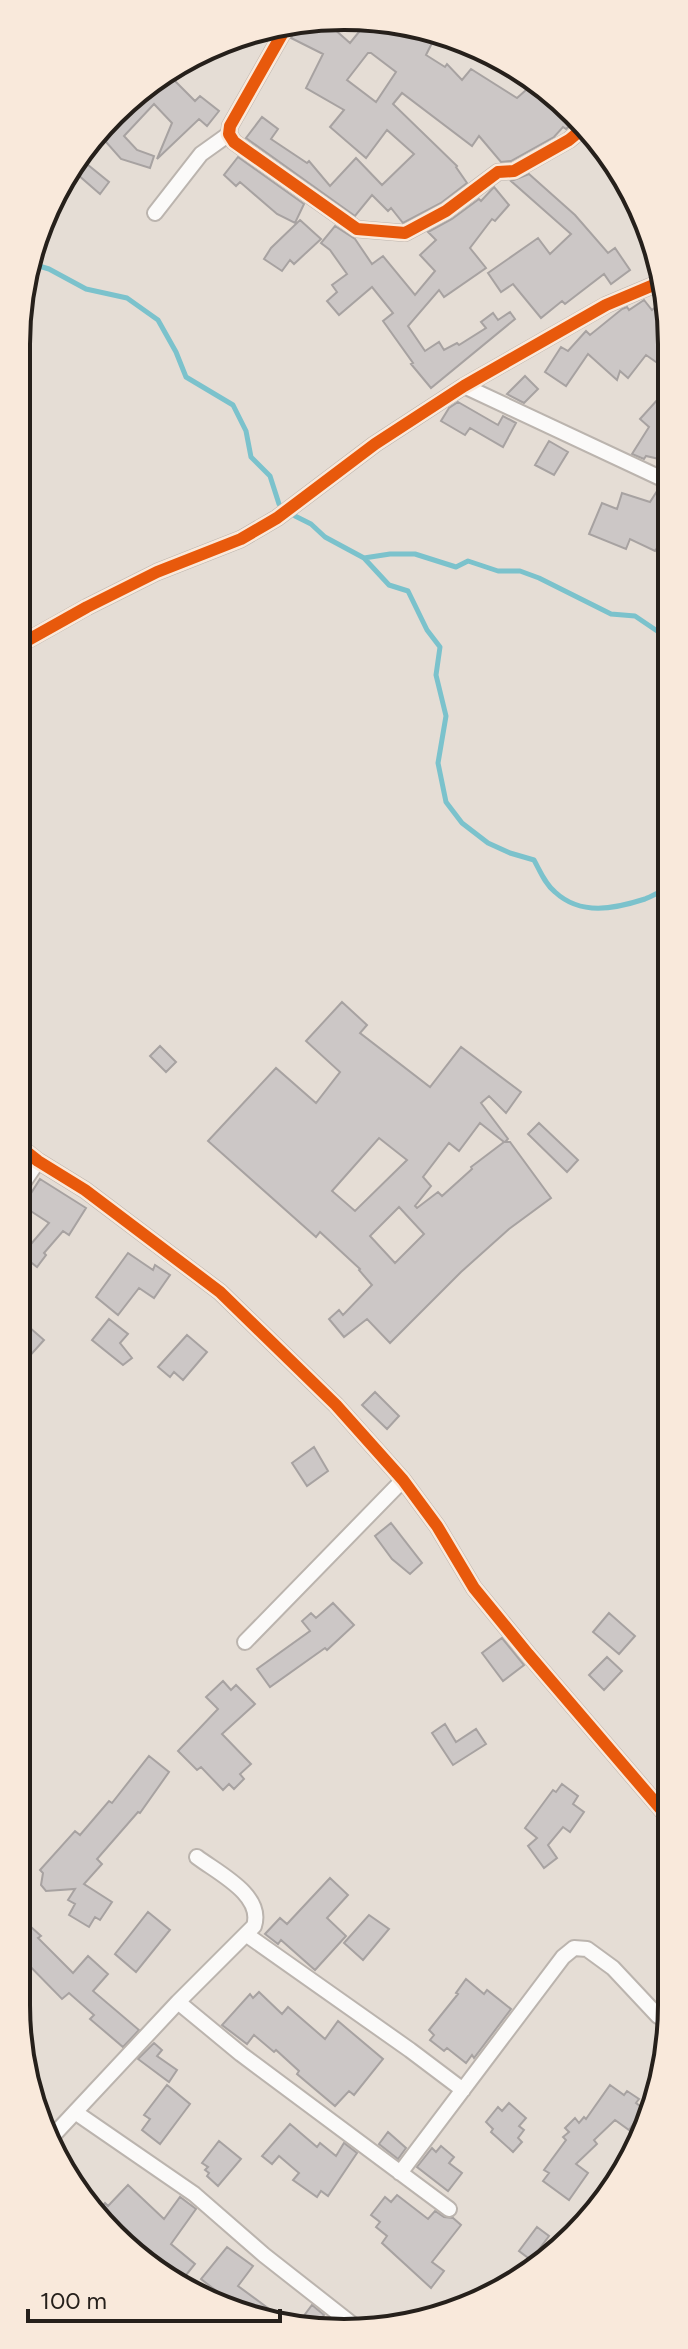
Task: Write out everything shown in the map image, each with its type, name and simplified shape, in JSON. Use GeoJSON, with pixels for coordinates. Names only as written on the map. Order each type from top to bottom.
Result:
{"type":"FeatureCollection","features":[{"type":"Feature","properties":{"kind":"street"},"geometry":{"type":"LineString","coordinates":[[281,37],[230,126],[229,134],[234,142],[357,229],[405,233],[446,211],[498,172],[514,171],[577,134]]}},
{"type":"Feature","properties":{"kind":"street"},"geometry":{"type":"LineString","coordinates":[[155,213],[201,154],[229,134]]}},
{"type":"Feature","properties":{"kind":"street"},"geometry":{"type":"LineString","coordinates":[[30,639],[157,572],[241,539],[277,518],[375,444],[464,386],[606,305],[652,285]]}},
{"type":"Feature","properties":{"kind":"street"},"geometry":{"type":"LineString","coordinates":[[464,386],[658,477]]}},
{"type":"Feature","properties":{"kind":"street"},"geometry":{"type":"LineString","coordinates":[[30,1155],[85,1190],[220,1292],[336,1405],[403,1480],[437,1526],[474,1588],[658,1806]]}},
{"type":"Feature","properties":{"kind":"street"},"geometry":{"type":"LineString","coordinates":[[30,1173],[38,1161]]}},
{"type":"Feature","properties":{"kind":"street"},"geometry":{"type":"LineString","coordinates":[[245,1642],[403,1480]]}},
{"type":"Feature","properties":{"kind":"street"},"geometry":{"type":"LineString","coordinates":[[57,2132],[178,2002],[247,1935],[256,1922],[254,1906],[244,1893],[197,1857]]}},
{"type":"Feature","properties":{"kind":"street"},"geometry":{"type":"LineString","coordinates":[[247,1935],[463,2090]]}},
{"type":"Feature","properties":{"kind":"street"},"geometry":{"type":"LineString","coordinates":[[400,2173],[563,1957],[574,1948],[587,1949],[613,1968],[658,2015]]}},
{"type":"Feature","properties":{"kind":"street"},"geometry":{"type":"LineString","coordinates":[[178,2002],[241,2054],[449,2209]]}},
{"type":"Feature","properties":{"kind":"street"},"geometry":{"type":"LineString","coordinates":[[75,2112],[194,2194],[264,2255],[345,2319]]}},
{"type":"Feature","properties":{"kind":"building"},"geometry":{"type":"Polygon","coordinates":[[[336,30],[350,43],[360,31],[365,31],[425,41],[432,43],[426,55],[445,67],[447,64],[462,80],[471,69],[517,98],[527,89],[570,126],[566,129],[563,127],[554,137],[511,161],[501,162],[479,136],[472,146],[402,93],[393,104],[457,166],[467,183],[441,203],[403,223],[391,208],[388,211],[372,195],[355,216],[246,138],[262,117],[278,129],[271,139],[307,163],[309,161],[330,186],[356,158],[382,185],[414,154],[387,130],[366,158],[330,127],[344,110],[306,88],[323,54],[291,38],[293,35],[336,30]],[[368,53],[347,80],[376,102],[396,72],[368,53]]]}},
{"type":"Feature","properties":{"kind":"building"},"geometry":{"type":"Polygon","coordinates":[[[174,80],[195,101],[200,96],[219,111],[207,126],[199,119],[157,159],[172,123],[154,104],[124,136],[137,150],[154,156],[150,168],[121,159],[105,141],[137,108],[174,80]]]}},
{"type":"Feature","properties":{"kind":"building"},"geometry":{"type":"Polygon","coordinates":[[[238,157],[304,204],[295,223],[277,214],[240,182],[236,186],[224,175],[238,157]]]}},
{"type":"Feature","properties":{"kind":"building"},"geometry":{"type":"Polygon","coordinates":[[[87,164],[109,182],[100,194],[79,176],[87,164]]]}},
{"type":"Feature","properties":{"kind":"building"},"geometry":{"type":"Polygon","coordinates":[[[529,174],[575,215],[608,253],[615,248],[630,270],[611,284],[604,274],[541,318],[513,284],[501,292],[488,273],[538,238],[550,254],[571,234],[511,181],[529,174]]]}},
{"type":"Feature","properties":{"kind":"building"},"geometry":{"type":"Polygon","coordinates":[[[494,187],[509,205],[495,221],[492,219],[470,248],[486,268],[444,297],[439,290],[408,326],[425,351],[439,342],[444,350],[457,343],[459,345],[486,328],[481,322],[493,313],[498,320],[510,312],[515,319],[431,388],[383,321],[393,313],[372,287],[339,315],[327,301],[337,292],[332,285],[347,274],[321,243],[335,226],[355,239],[372,264],[383,256],[415,295],[435,271],[420,255],[436,240],[428,232],[479,199],[481,201],[494,187]]]}},
{"type":"Feature","properties":{"kind":"building"},"geometry":{"type":"Polygon","coordinates":[[[300,220],[321,239],[294,264],[290,260],[282,271],[264,259],[300,220]]]}},
{"type":"Feature","properties":{"kind":"building"},"geometry":{"type":"Polygon","coordinates":[[[644,300],[652,310],[655,307],[658,363],[646,355],[628,378],[620,371],[617,380],[588,354],[566,386],[545,372],[561,347],[568,351],[586,331],[590,335],[622,309],[627,307],[629,310],[644,300]]]}},
{"type":"Feature","properties":{"kind":"building"},"geometry":{"type":"Polygon","coordinates":[[[525,376],[538,389],[524,403],[507,394],[525,376]]]}},
{"type":"Feature","properties":{"kind":"building"},"geometry":{"type":"Polygon","coordinates":[[[658,399],[658,459],[646,456],[644,459],[632,454],[649,427],[640,419],[658,399]]]}},
{"type":"Feature","properties":{"kind":"building"},"geometry":{"type":"Polygon","coordinates":[[[458,402],[498,425],[503,416],[516,423],[503,447],[470,428],[465,435],[441,421],[449,408],[458,402]]]}},
{"type":"Feature","properties":{"kind":"building"},"geometry":{"type":"Polygon","coordinates":[[[549,441],[568,452],[554,475],[535,465],[549,441]]]}},
{"type":"Feature","properties":{"kind":"building"},"geometry":{"type":"Polygon","coordinates":[[[658,490],[658,546],[655,551],[630,539],[626,549],[589,534],[602,503],[617,509],[622,493],[650,502],[658,490]]]}},
{"type":"Feature","properties":{"kind":"building"},"geometry":{"type":"Polygon","coordinates":[[[342,1002],[367,1025],[360,1033],[430,1087],[461,1047],[521,1092],[506,1113],[489,1096],[481,1103],[508,1139],[505,1142],[510,1142],[551,1198],[509,1229],[461,1272],[390,1343],[367,1319],[344,1337],[329,1319],[339,1310],[343,1315],[372,1285],[360,1269],[320,1232],[316,1237],[208,1141],[276,1068],[316,1103],[340,1072],[306,1041],[342,1002]],[[480,1123],[459,1151],[449,1143],[423,1177],[431,1186],[415,1206],[417,1208],[438,1192],[442,1196],[471,1167],[504,1142],[480,1123]],[[379,1138],[332,1191],[355,1211],[407,1160],[379,1138]],[[399,1207],[370,1236],[395,1263],[424,1234],[399,1207]]]}},
{"type":"Feature","properties":{"kind":"building"},"geometry":{"type":"Polygon","coordinates":[[[160,1046],[176,1062],[166,1072],[150,1056],[160,1046]]]}},
{"type":"Feature","properties":{"kind":"building"},"geometry":{"type":"Polygon","coordinates":[[[539,1123],[578,1160],[567,1172],[528,1134],[539,1123]]]}},
{"type":"Feature","properties":{"kind":"building"},"geometry":{"type":"Polygon","coordinates":[[[40,1179],[86,1208],[69,1235],[63,1231],[44,1253],[46,1255],[37,1267],[30,1262],[30,1243],[49,1223],[30,1211],[30,1195],[40,1179]]]}},
{"type":"Feature","properties":{"kind":"building"},"geometry":{"type":"Polygon","coordinates":[[[128,1253],[153,1270],[155,1265],[170,1275],[154,1298],[139,1288],[118,1315],[96,1297],[128,1253]]]}},
{"type":"Feature","properties":{"kind":"building"},"geometry":{"type":"Polygon","coordinates":[[[109,1319],[128,1334],[120,1343],[132,1358],[123,1365],[92,1340],[109,1319]]]}},
{"type":"Feature","properties":{"kind":"building"},"geometry":{"type":"Polygon","coordinates":[[[30,1328],[44,1340],[30,1356],[30,1328]]]}},
{"type":"Feature","properties":{"kind":"building"},"geometry":{"type":"Polygon","coordinates":[[[187,1335],[207,1352],[183,1380],[174,1372],[170,1377],[158,1367],[187,1335]]]}},
{"type":"Feature","properties":{"kind":"building"},"geometry":{"type":"Polygon","coordinates":[[[375,1392],[399,1416],[387,1429],[362,1405],[375,1392]]]}},
{"type":"Feature","properties":{"kind":"building"},"geometry":{"type":"Polygon","coordinates":[[[314,1447],[328,1471],[307,1486],[292,1463],[314,1447]]]}},
{"type":"Feature","properties":{"kind":"building"},"geometry":{"type":"Polygon","coordinates":[[[391,1523],[422,1563],[410,1574],[392,1559],[375,1536],[391,1523]]]}},
{"type":"Feature","properties":{"kind":"building"},"geometry":{"type":"Polygon","coordinates":[[[333,1603],[354,1625],[327,1650],[325,1648],[270,1687],[257,1669],[310,1631],[302,1621],[311,1613],[316,1618],[333,1603]]]}},
{"type":"Feature","properties":{"kind":"building"},"geometry":{"type":"Polygon","coordinates":[[[609,1613],[635,1636],[619,1654],[593,1632],[609,1613]]]}},
{"type":"Feature","properties":{"kind":"building"},"geometry":{"type":"Polygon","coordinates":[[[502,1638],[524,1665],[503,1681],[482,1653],[502,1638]]]}},
{"type":"Feature","properties":{"kind":"building"},"geometry":{"type":"Polygon","coordinates":[[[607,1657],[622,1671],[604,1690],[589,1675],[607,1657]]]}},
{"type":"Feature","properties":{"kind":"building"},"geometry":{"type":"Polygon","coordinates":[[[223,1681],[231,1690],[236,1685],[255,1704],[222,1734],[251,1764],[240,1774],[244,1779],[234,1789],[229,1784],[223,1790],[201,1767],[197,1770],[178,1751],[218,1709],[206,1697],[223,1681]]]}},
{"type":"Feature","properties":{"kind":"building"},"geometry":{"type":"Polygon","coordinates":[[[445,1724],[456,1742],[476,1729],[486,1744],[453,1765],[432,1733],[445,1724]]]}},
{"type":"Feature","properties":{"kind":"building"},"geometry":{"type":"Polygon","coordinates":[[[149,1756],[169,1772],[140,1813],[97,1859],[102,1864],[84,1884],[112,1902],[100,1920],[95,1917],[89,1927],[69,1915],[75,1904],[68,1900],[75,1889],[46,1891],[41,1885],[43,1873],[40,1870],[75,1831],[80,1835],[109,1801],[112,1803],[149,1756]]]}},
{"type":"Feature","properties":{"kind":"building"},"geometry":{"type":"Polygon","coordinates":[[[562,1784],[578,1796],[573,1804],[584,1812],[570,1832],[563,1827],[548,1845],[557,1858],[544,1868],[528,1846],[537,1838],[525,1828],[553,1790],[556,1792],[562,1784]]]}},
{"type":"Feature","properties":{"kind":"building"},"geometry":{"type":"Polygon","coordinates":[[[330,1878],[348,1895],[327,1918],[346,1936],[315,1970],[281,1940],[278,1944],[265,1934],[280,1918],[287,1924],[330,1878]]]}},
{"type":"Feature","properties":{"kind":"building"},"geometry":{"type":"Polygon","coordinates":[[[148,1912],[170,1930],[136,1972],[115,1954],[148,1912]]]}},
{"type":"Feature","properties":{"kind":"building"},"geometry":{"type":"Polygon","coordinates":[[[369,1915],[389,1929],[363,1960],[344,1943],[369,1915]]]}},
{"type":"Feature","properties":{"kind":"building"},"geometry":{"type":"Polygon","coordinates":[[[30,1928],[41,1936],[38,1938],[73,1973],[88,1956],[108,1974],[93,1991],[139,2030],[123,2047],[90,2019],[94,2015],[69,1993],[62,1999],[30,1966],[30,1928]]]}},
{"type":"Feature","properties":{"kind":"building"},"geometry":{"type":"Polygon","coordinates":[[[466,1979],[484,1994],[487,1990],[511,2009],[474,2058],[472,2055],[466,2063],[447,2048],[444,2051],[430,2040],[434,2035],[429,2030],[466,1979]]]}},
{"type":"Feature","properties":{"kind":"building"},"geometry":{"type":"Polygon","coordinates":[[[259,1992],[282,2014],[288,2007],[325,2039],[338,2021],[383,2059],[354,2095],[349,2091],[335,2106],[297,2074],[299,2071],[276,2050],[274,2052],[254,2035],[247,2044],[222,2025],[250,1994],[253,1998],[259,1992]]]}},
{"type":"Feature","properties":{"kind":"building"},"geometry":{"type":"Polygon","coordinates":[[[154,2043],[162,2050],[157,2056],[177,2070],[169,2082],[138,2059],[154,2043]]]}},
{"type":"Feature","properties":{"kind":"building"},"geometry":{"type":"Polygon","coordinates":[[[167,2085],[190,2104],[160,2144],[142,2130],[150,2119],[144,2115],[167,2085]]]}},
{"type":"Feature","properties":{"kind":"building"},"geometry":{"type":"Polygon","coordinates":[[[610,2085],[624,2095],[627,2091],[639,2099],[636,2103],[641,2107],[629,2130],[615,2120],[594,2140],[597,2144],[576,2164],[588,2173],[569,2200],[543,2181],[549,2173],[544,2170],[566,2140],[563,2137],[569,2132],[565,2128],[575,2118],[579,2123],[584,2117],[586,2119],[610,2085]]]}},
{"type":"Feature","properties":{"kind":"building"},"geometry":{"type":"Polygon","coordinates":[[[509,2103],[526,2118],[519,2126],[524,2130],[518,2138],[522,2142],[513,2152],[491,2132],[493,2129],[486,2122],[498,2107],[502,2111],[509,2103]]]}},
{"type":"Feature","properties":{"kind":"building"},"geometry":{"type":"Polygon","coordinates":[[[290,2124],[317,2147],[320,2143],[336,2156],[344,2143],[357,2153],[328,2196],[321,2191],[317,2197],[293,2180],[299,2173],[279,2156],[272,2164],[262,2156],[290,2124]]]}},
{"type":"Feature","properties":{"kind":"building"},"geometry":{"type":"Polygon","coordinates":[[[388,2132],[406,2148],[398,2159],[379,2144],[388,2132]]]}},
{"type":"Feature","properties":{"kind":"building"},"geometry":{"type":"Polygon","coordinates":[[[219,2141],[241,2159],[218,2186],[207,2176],[209,2173],[205,2170],[208,2167],[202,2163],[219,2141]]]}},
{"type":"Feature","properties":{"kind":"building"},"geometry":{"type":"Polygon","coordinates":[[[441,2146],[454,2157],[449,2163],[462,2173],[448,2191],[417,2167],[432,2148],[436,2152],[441,2146]]]}},
{"type":"Feature","properties":{"kind":"building"},"geometry":{"type":"Polygon","coordinates":[[[128,2185],[164,2219],[180,2197],[196,2209],[171,2244],[195,2264],[185,2276],[170,2266],[122,2227],[103,2206],[105,2203],[108,2206],[128,2185]]]}},
{"type":"Feature","properties":{"kind":"building"},"geometry":{"type":"Polygon","coordinates":[[[397,2195],[428,2219],[435,2211],[461,2225],[432,2262],[444,2271],[431,2288],[382,2243],[387,2236],[376,2227],[380,2222],[371,2215],[385,2197],[391,2202],[397,2195]]]}},
{"type":"Feature","properties":{"kind":"building"},"geometry":{"type":"Polygon","coordinates":[[[537,2227],[549,2236],[529,2258],[519,2251],[537,2227]]]}},
{"type":"Feature","properties":{"kind":"building"},"geometry":{"type":"Polygon","coordinates":[[[227,2247],[253,2266],[238,2286],[270,2310],[219,2293],[201,2279],[227,2247]]]}},
{"type":"Feature","properties":{"kind":"building"},"geometry":{"type":"Polygon","coordinates":[[[312,2305],[324,2315],[322,2318],[304,2316],[312,2305]]]}},
{"type":"Feature","properties":{"kind":"waterway"},"geometry":{"type":"LineString","coordinates":[[40,266],[86,289],[127,298],[158,320],[186,377],[233,405],[246,431],[251,457],[270,476],[279,504]]}},
{"type":"Feature","properties":{"kind":"waterway"},"geometry":{"type":"LineString","coordinates":[[295,516],[364,558],[415,554],[456,567],[468,561],[498,571],[520,571],[611,614],[635,616],[658,632]]}},
{"type":"Feature","properties":{"kind":"waterway"},"geometry":{"type":"LineString","coordinates":[[364,558],[389,585],[408,591],[427,630],[440,647],[436,675],[446,716],[438,763],[446,802],[462,823],[488,843],[534,860],[551,889],[576,905],[610,908],[658,893]]}},
{"type":"Feature","properties":{"kind":"cycle path"},"geometry":{"type":"LineString","coordinates":[[281,37],[230,126],[229,134],[234,142],[357,229],[405,233],[446,211],[498,172],[514,171],[577,134]]}},
{"type":"Feature","properties":{"kind":"cycle path"},"geometry":{"type":"LineString","coordinates":[[30,639],[157,572],[241,539],[277,518],[375,444],[464,386],[606,305],[652,285]]}},
{"type":"Feature","properties":{"kind":"cycle path"},"geometry":{"type":"LineString","coordinates":[[30,1155],[85,1190],[220,1292],[336,1405],[403,1480],[437,1526],[474,1588],[658,1806]]}}]}
